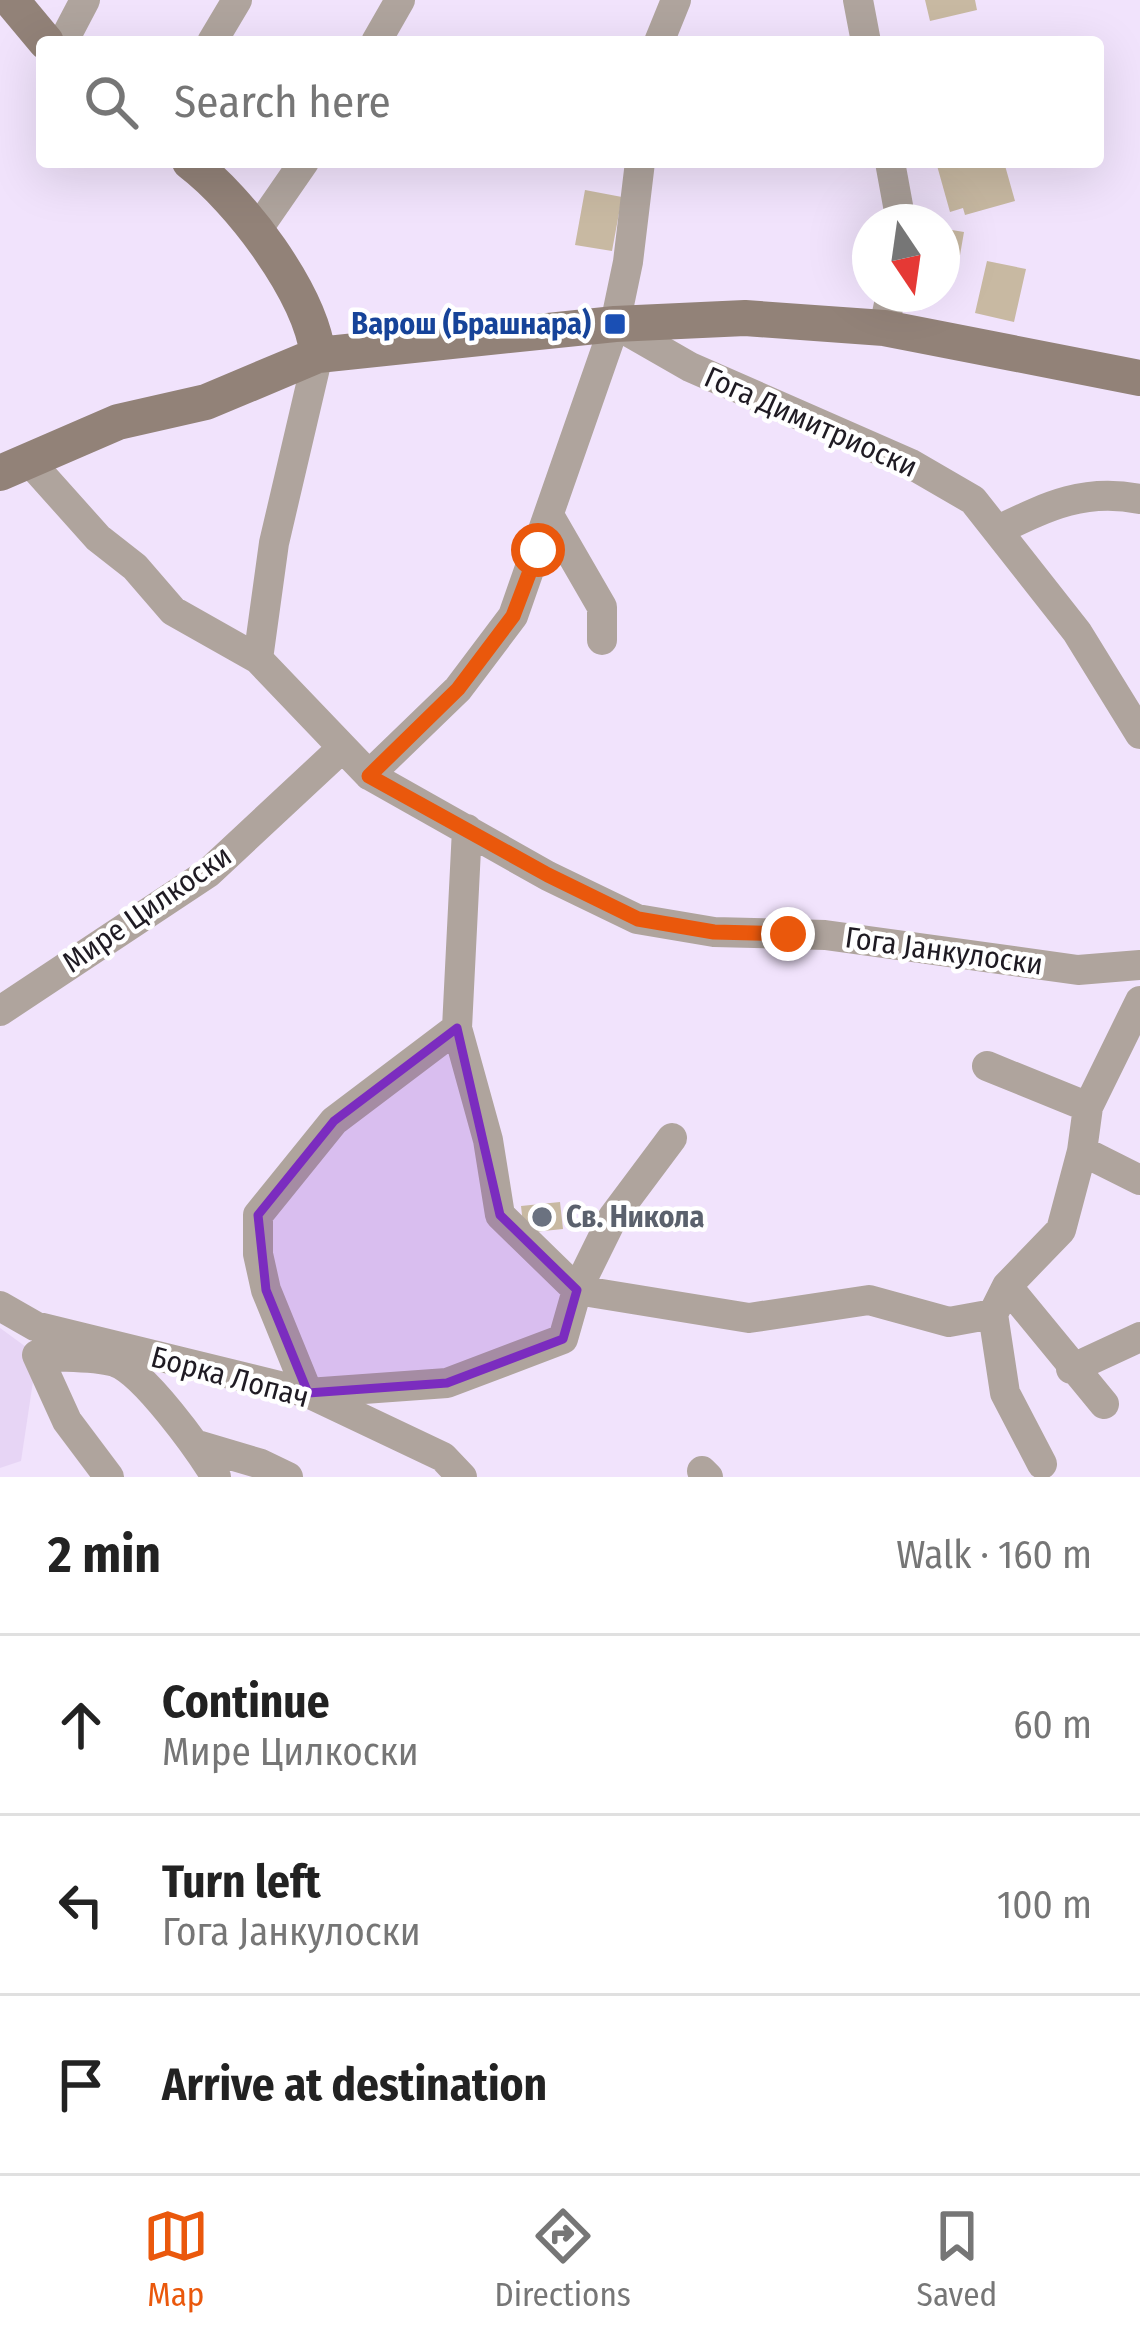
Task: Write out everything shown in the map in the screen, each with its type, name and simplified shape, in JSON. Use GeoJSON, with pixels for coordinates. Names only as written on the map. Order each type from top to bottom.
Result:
{"type":"FeatureCollection","features":[{"type":"Feature","properties":{"kind":"street"},"geometry":{"type":"LineString","coordinates":[[11,0],[41,36]]}},
{"type":"Feature","properties":{"kind":"street"},"geometry":{"type":"LineString","coordinates":[[66,36],[85,0]]}},
{"type":"Feature","properties":{"kind":"street"},"geometry":{"type":"LineString","coordinates":[[216,36],[237,0]]}},
{"type":"Feature","properties":{"kind":"street"},"geometry":{"type":"LineString","coordinates":[[379,36],[400,0]]}},
{"type":"Feature","properties":{"kind":"street"},"geometry":{"type":"LineString","coordinates":[[661,36],[676,0]]}},
{"type":"Feature","properties":{"kind":"street"},"geometry":{"type":"LineString","coordinates":[[858,0],[865,36]]}},
{"type":"Feature","properties":{"kind":"street"},"geometry":{"type":"LineString","coordinates":[[198,168],[257,230],[315,330],[318,355],[274,543],[258,659]]}},
{"type":"Feature","properties":{"kind":"street"},"geometry":{"type":"LineString","coordinates":[[257,230],[300,168]]}},
{"type":"Feature","properties":{"kind":"street"},"geometry":{"type":"LineString","coordinates":[[369,776],[458,689],[513,616],[615,324],[639,168]]}},
{"type":"Feature","properties":{"kind":"street"},"geometry":{"type":"LineString","coordinates":[[891,168],[898,204]]}},
{"type":"Feature","properties":{"kind":"street"},"geometry":{"type":"LineString","coordinates":[[15,467],[118,422],[206,402],[318,355],[615,324],[868,312]]}},
{"type":"Feature","properties":{"kind":"street"},"geometry":{"type":"LineString","coordinates":[[892,312],[1140,378]]}},
{"type":"Feature","properties":{"kind":"street","name":"Гога Димитриоски"},"geometry":{"type":"LineString","coordinates":[[615,324],[690,367],[910,464],[973,500],[1077,632],[1140,734]]}},
{"type":"Feature","properties":{"kind":"street","name":"Гога Јанкулоски"},"geometry":{"type":"LineString","coordinates":[[15,467],[135,567],[173,611],[258,659],[369,776],[638,919],[714,932],[825,935],[1078,970],[1140,965]]}},
{"type":"Feature","properties":{"kind":"street"},"geometry":{"type":"LineString","coordinates":[[998,530],[1053,504],[1107,493],[1140,499]]}},
{"type":"Feature","properties":{"kind":"street"},"geometry":{"type":"LineString","coordinates":[[550,517],[602,608],[602,640]]}},
{"type":"Feature","properties":{"kind":"street","name":"Мире Цилкоски"},"geometry":{"type":"LineString","coordinates":[[0,1011],[208,873],[340,749]]}},
{"type":"Feature","properties":{"kind":"street"},"geometry":{"type":"LineString","coordinates":[[467,829],[457,1028],[488,1140],[500,1215],[577,1290],[749,1318],[869,1300],[949,1322],[1000,1300],[1061,1230],[1088,1107],[1140,1001]]}},
{"type":"Feature","properties":{"kind":"street"},"geometry":{"type":"LineString","coordinates":[[457,1028],[334,1121],[258,1215],[258,1254],[266,1289],[308,1394],[447,1383],[563,1339],[577,1290],[613,1217],[672,1138]]}},
{"type":"Feature","properties":{"kind":"street"},"geometry":{"type":"LineString","coordinates":[[987,1066],[1088,1107]]}},
{"type":"Feature","properties":{"kind":"street"},"geometry":{"type":"LineString","coordinates":[[1082,1151],[1140,1180]]}},
{"type":"Feature","properties":{"kind":"street"},"geometry":{"type":"LineString","coordinates":[[1000,1300],[1104,1404]]}},
{"type":"Feature","properties":{"kind":"street"},"geometry":{"type":"LineString","coordinates":[[1000,1300],[1005,1393],[1042,1464]]}},
{"type":"Feature","properties":{"kind":"street","name":"Борка Лопач"},"geometry":{"type":"LineString","coordinates":[[0,1306],[35,1326],[119,1355],[308,1394],[443,1457],[462,1477]]}},
{"type":"Feature","properties":{"kind":"street"},"geometry":{"type":"LineString","coordinates":[[1071,1369],[1140,1336]]}},
{"type":"Feature","properties":{"kind":"street","name":"Борка Лопач"},"geometry":{"type":"LineString","coordinates":[[109,1477],[67,1420],[38,1355],[119,1355],[197,1445],[216,1477]]}},
{"type":"Feature","properties":{"kind":"street"},"geometry":{"type":"LineString","coordinates":[[197,1445],[261,1463],[288,1477]]}},
{"type":"Feature","properties":{"kind":"highlighted area"},"geometry":{"type":"Polygon","coordinates":[[[457,1028],[500,1215],[577,1290],[563,1339],[447,1383],[308,1393],[266,1290],[258,1215],[334,1121],[457,1028]]]}},
{"type":"Feature","properties":{"kind":"shaded area"},"geometry":{"type":"Polygon","coordinates":[[[0,1328],[37,1355],[21,1461],[0,1468],[0,1328]]]}},
{"type":"Feature","properties":{"kind":"building"},"geometry":{"type":"Polygon","coordinates":[[[925,0],[975,0],[977,10],[930,21],[925,0]]]}},
{"type":"Feature","properties":{"kind":"building"},"geometry":{"type":"Polygon","coordinates":[[[938,168],[1006,168],[1015,201],[965,215],[963,208],[948,204],[938,168]]]}},
{"type":"Feature","properties":{"kind":"building"},"geometry":{"type":"Polygon","coordinates":[[[585,190],[622,197],[612,251],[575,245],[585,190]]]}},
{"type":"Feature","properties":{"kind":"building"},"geometry":{"type":"Polygon","coordinates":[[[987,261],[1026,269],[1014,322],[975,313],[987,261]]]}},
{"type":"Feature","properties":{"kind":"building","name":"Св. Никола"},"geometry":{"type":"Polygon","coordinates":[[[560,1202],[563,1229],[524,1233],[521,1206],[560,1202]]]}},
{"type":"Feature","properties":{"kind":"place","name":"Варош (Брашнара)"},"geometry":{"type":"Point","coordinates":[615,324]}},
{"type":"Feature","properties":{"kind":"place","name":"Св. Никола"},"geometry":{"type":"Point","coordinates":[542,1217]}},
{"type":"Feature","properties":{"kind":"route"},"geometry":{"type":"LineString","coordinates":[[538,550],[513,616],[458,689],[369,776],[638,919],[714,932],[788,934]]}}]}
